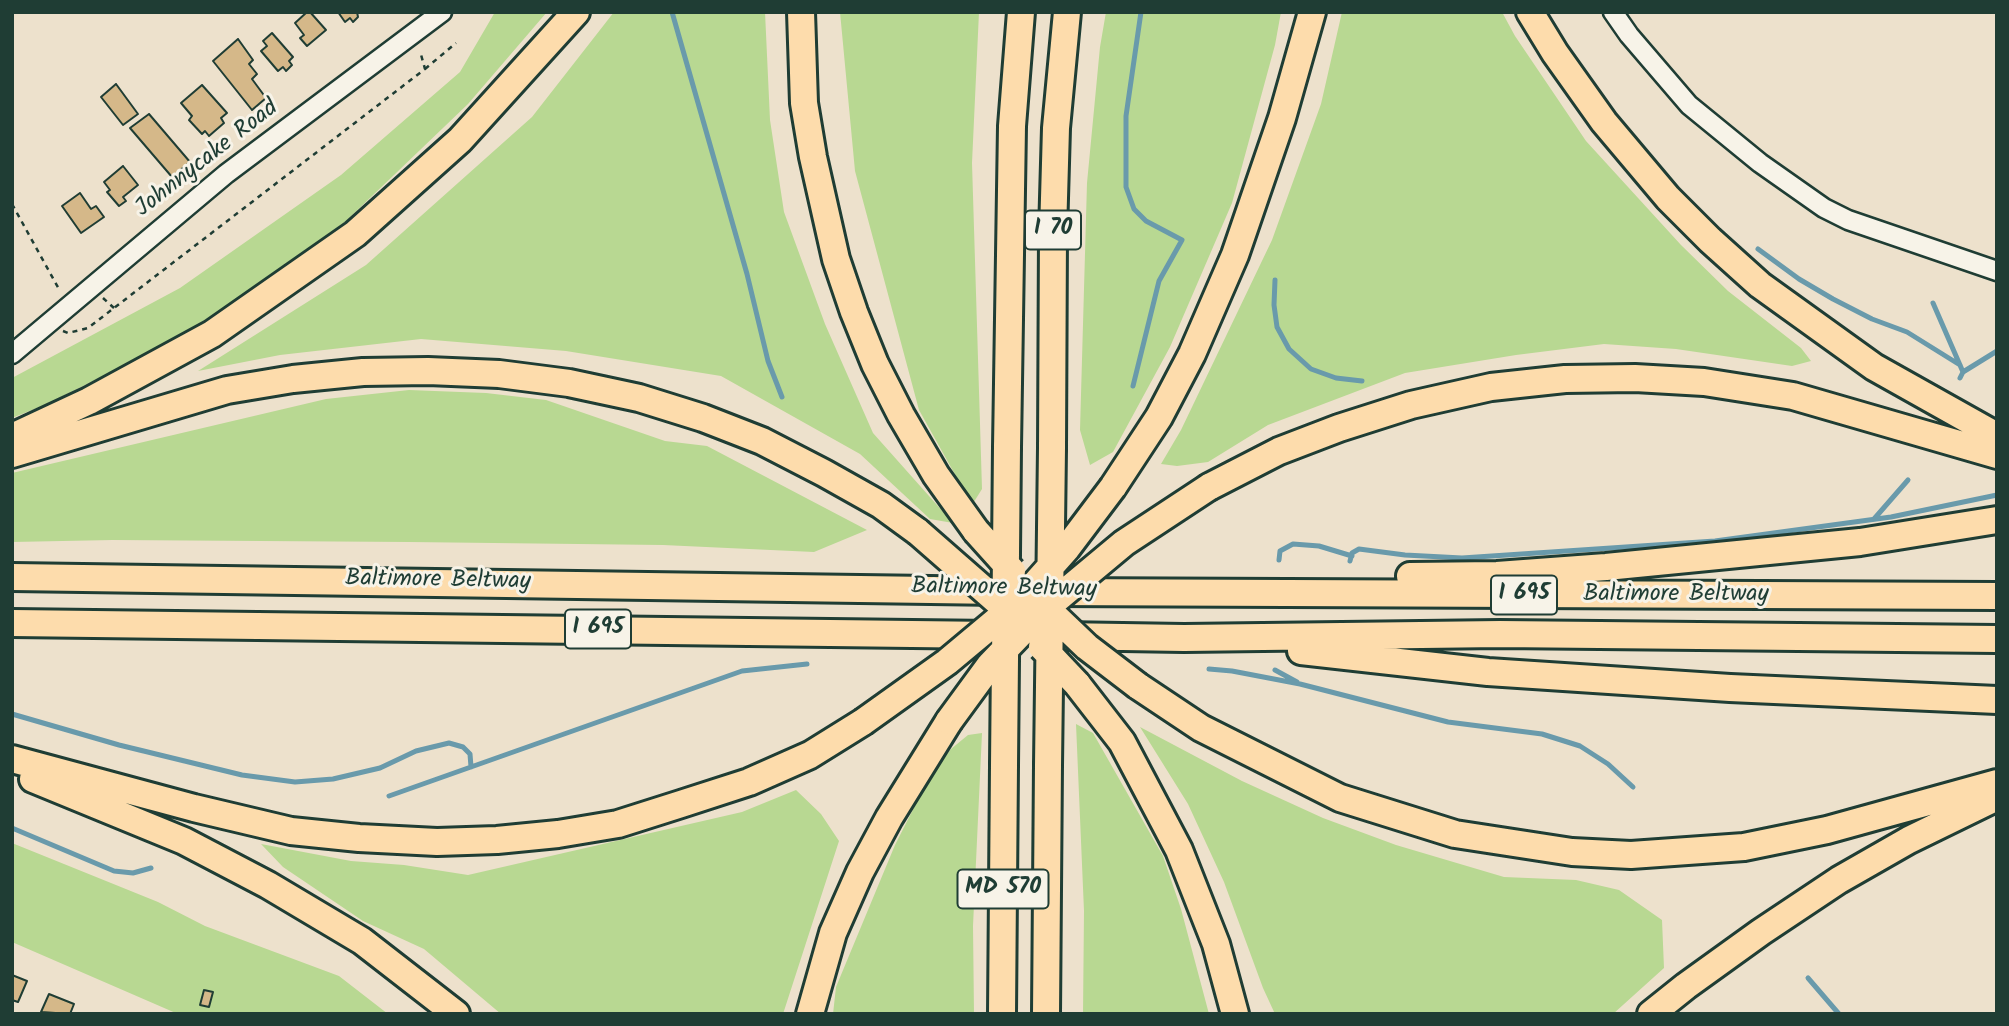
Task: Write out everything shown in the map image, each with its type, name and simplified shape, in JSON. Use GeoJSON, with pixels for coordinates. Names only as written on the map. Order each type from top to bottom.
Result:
{"type":"FeatureCollection","features":[{"type":"Feature","properties":{"kind":"highway"},"geometry":{"type":"LineString","coordinates":[[12,438],[89,401],[212,334],[355,234],[460,140],[576,12]]}},
{"type":"Feature","properties":{"kind":"highway"},"geometry":{"type":"LineString","coordinates":[[801,12],[804,103],[836,259],[854,312],[901,415],[936,475],[976,531],[1035,598],[1087,647],[1201,729],[1340,798],[1455,834],[1572,852],[1631,855],[1744,847],[1827,830],[1997,783]]}},
{"type":"Feature","properties":{"kind":"highway","name":"I 70"},"geometry":{"type":"LineString","coordinates":[[1004,765],[1012,126],[1021,12]]}},
{"type":"Feature","properties":{"kind":"highway","name":"I 70"},"geometry":{"type":"LineString","coordinates":[[1048,765],[1055,141],[1066,12]]}},
{"type":"Feature","properties":{"kind":"highway"},"geometry":{"type":"LineString","coordinates":[[12,759],[291,831],[424,841],[496,840],[558,834],[618,824],[749,782],[810,755],[863,722],[947,662],[1020,601],[1067,548],[1113,487],[1159,417],[1235,255],[1282,118],[1312,12]]}},
{"type":"Feature","properties":{"kind":"highway"},"geometry":{"type":"LineString","coordinates":[[1530,12],[1555,53],[1604,122],[1668,198],[1710,240],[1760,285],[1841,345],[1997,436]]}},
{"type":"Feature","properties":{"kind":"highway"},"geometry":{"type":"LineString","coordinates":[[12,454],[227,390],[293,379],[363,372],[499,374],[569,383],[639,398],[703,418],[762,441],[881,505],[918,532],[1006,608],[1077,684],[1122,742],[1179,850],[1216,944],[1235,1014]]}},
{"type":"Feature","properties":{"kind":"highway"},"geometry":{"type":"LineString","coordinates":[[810,1014],[833,933],[860,872],[889,818],[948,721],[990,665],[1040,613],[1124,543],[1209,487],[1279,451],[1411,405],[1491,387],[1565,379],[1635,378],[1704,382],[1793,396],[1997,455]]}},
{"type":"Feature","properties":{"kind":"highway"},"geometry":{"type":"LineString","coordinates":[[1052,592],[1398,576],[1497,575],[1606,568],[1860,542],[1997,520]]}},
{"type":"Feature","properties":{"kind":"highway","name":"Baltimore Beltway"},"geometry":{"type":"LineString","coordinates":[[12,577],[1052,592],[1997,596]]}},
{"type":"Feature","properties":{"kind":"highway","name":"Baltimore Beltway"},"geometry":{"type":"LineString","coordinates":[[12,624],[1184,638],[1514,635],[1997,639]]}},
{"type":"Feature","properties":{"kind":"highway"},"geometry":{"type":"LineString","coordinates":[[1184,638],[1488,671],[1730,688],[1997,700]]}},
{"type":"Feature","properties":{"kind":"highway","name":"MD 570"},"geometry":{"type":"LineString","coordinates":[[1002,1014],[1004,765]]}},
{"type":"Feature","properties":{"kind":"highway","name":"MD 570"},"geometry":{"type":"LineString","coordinates":[[1046,1014],[1048,765]]}},
{"type":"Feature","properties":{"kind":"highway"},"geometry":{"type":"LineString","coordinates":[[12,770],[184,841],[268,885],[362,941],[456,1014]]}},
{"type":"Feature","properties":{"kind":"highway"},"geometry":{"type":"LineString","coordinates":[[1651,1014],[1685,986],[1839,880],[1909,840],[1997,797]]}},
{"type":"Feature","properties":{"kind":"street","name":"Johnnycake Road"},"geometry":{"type":"LineString","coordinates":[[12,354],[226,174],[442,12]]}},
{"type":"Feature","properties":{"kind":"street"},"geometry":{"type":"LineString","coordinates":[[1613,12],[1637,45],[1689,105],[1760,163],[1824,208],[1848,220],[1997,271]]}},
{"type":"Feature","properties":{"kind":"path"},"geometry":{"type":"LineString","coordinates":[[411,36],[420,51],[425,69]]}},
{"type":"Feature","properties":{"kind":"path"},"geometry":{"type":"LineString","coordinates":[[45,326],[68,333],[88,328],[456,43]]}},
{"type":"Feature","properties":{"kind":"path"},"geometry":{"type":"LineString","coordinates":[[12,204],[68,306]]}},
{"type":"Feature","properties":{"kind":"green space"},"geometry":{"type":"Polygon","coordinates":[[[495,12],[547,12],[468,104],[346,221],[243,297],[155,350],[47,404],[12,418],[12,378],[180,288],[341,175],[460,72],[495,12]]]}},
{"type":"Feature","properties":{"kind":"green space"},"geometry":{"type":"Polygon","coordinates":[[[614,12],[765,12],[770,120],[784,212],[825,324],[873,433],[953,523],[930,519],[860,454],[721,376],[566,351],[421,339],[280,355],[198,371],[366,265],[532,117],[614,12]]]}},
{"type":"Feature","properties":{"kind":"green space"},"geometry":{"type":"Polygon","coordinates":[[[840,12],[979,12],[972,163],[982,489],[972,505],[919,410],[855,171],[840,12]]]}},
{"type":"Feature","properties":{"kind":"green space"},"geometry":{"type":"Polygon","coordinates":[[[1106,12],[1281,12],[1275,45],[1232,203],[1170,347],[1113,452],[1090,465],[1080,430],[1087,183],[1106,12]]]}},
{"type":"Feature","properties":{"kind":"green space"},"geometry":{"type":"Polygon","coordinates":[[[1342,12],[1502,12],[1515,36],[1586,141],[1681,245],[1728,291],[1801,348],[1811,361],[1792,366],[1676,349],[1604,344],[1516,355],[1405,373],[1268,425],[1208,462],[1177,466],[1161,464],[1181,430],[1272,240],[1321,104],[1342,12]]]}},
{"type":"Feature","properties":{"kind":"green space"},"geometry":{"type":"Polygon","coordinates":[[[409,390],[486,393],[546,400],[665,441],[707,446],[867,530],[814,552],[663,545],[113,540],[12,542],[12,473],[326,399],[409,390]]]}},
{"type":"Feature","properties":{"kind":"green space"},"geometry":{"type":"Polygon","coordinates":[[[1076,724],[1093,733],[1163,856],[1181,909],[1209,1014],[1083,1014],[1084,911],[1076,724]]]}},
{"type":"Feature","properties":{"kind":"green space"},"geometry":{"type":"Polygon","coordinates":[[[1140,727],[1242,781],[1323,818],[1396,845],[1504,877],[1576,880],[1619,890],[1662,920],[1664,968],[1613,1014],[1275,1014],[1224,882],[1188,804],[1140,727]]]}},
{"type":"Feature","properties":{"kind":"green space"},"geometry":{"type":"Polygon","coordinates":[[[982,733],[973,926],[974,1014],[833,1014],[836,987],[895,845],[930,776],[951,749],[968,735],[982,733]]]}},
{"type":"Feature","properties":{"kind":"green space"},"geometry":{"type":"Polygon","coordinates":[[[796,790],[821,814],[839,841],[783,1014],[501,1014],[424,949],[363,921],[283,867],[261,844],[351,861],[404,865],[468,875],[742,812],[796,790]]]}},
{"type":"Feature","properties":{"kind":"green space"},"geometry":{"type":"Polygon","coordinates":[[[12,843],[158,902],[205,926],[339,976],[388,1014],[178,1014],[12,942],[12,843]]]}},
{"type":"Feature","properties":{"kind":"building"},"geometry":{"type":"Polygon","coordinates":[[[307,12],[326,30],[307,46],[300,38],[304,35],[295,23],[307,12]]]}},
{"type":"Feature","properties":{"kind":"building"},"geometry":{"type":"Polygon","coordinates":[[[338,12],[357,12],[358,17],[353,22],[350,18],[345,22],[338,12]]]}},
{"type":"Feature","properties":{"kind":"building"},"geometry":{"type":"Polygon","coordinates":[[[272,33],[293,57],[289,61],[292,65],[286,71],[283,67],[278,71],[261,51],[267,46],[263,41],[272,33]]]}},
{"type":"Feature","properties":{"kind":"building"},"geometry":{"type":"Polygon","coordinates":[[[238,39],[253,60],[249,64],[257,74],[252,79],[266,98],[252,110],[213,61],[238,39]]]}},
{"type":"Feature","properties":{"kind":"building"},"geometry":{"type":"Polygon","coordinates":[[[116,84],[138,114],[123,125],[101,97],[116,84]]]}},
{"type":"Feature","properties":{"kind":"building"},"geometry":{"type":"Polygon","coordinates":[[[202,85],[227,113],[221,118],[224,123],[209,136],[205,131],[202,134],[189,120],[192,116],[181,103],[202,85]]]}},
{"type":"Feature","properties":{"kind":"building"},"geometry":{"type":"Polygon","coordinates":[[[149,114],[190,162],[172,177],[130,128],[149,114]]]}},
{"type":"Feature","properties":{"kind":"building"},"geometry":{"type":"Polygon","coordinates":[[[123,166],[138,185],[123,197],[126,201],[119,206],[107,192],[110,190],[104,182],[123,166]]]}},
{"type":"Feature","properties":{"kind":"building"},"geometry":{"type":"Polygon","coordinates":[[[80,193],[91,209],[96,206],[104,217],[81,233],[62,206],[80,193]]]}},
{"type":"Feature","properties":{"kind":"building"},"geometry":{"type":"Polygon","coordinates":[[[12,975],[27,981],[18,1002],[12,1000],[12,975]]]}},
{"type":"Feature","properties":{"kind":"building"},"geometry":{"type":"Polygon","coordinates":[[[204,990],[213,992],[209,1007],[200,1005],[204,990]]]}},
{"type":"Feature","properties":{"kind":"building"},"geometry":{"type":"Polygon","coordinates":[[[49,994],[74,1004],[70,1014],[41,1012],[49,994]]]}},
{"type":"Feature","properties":{"kind":"waterway"},"geometry":{"type":"LineString","coordinates":[[672,12],[747,274],[768,361],[782,397]]}},
{"type":"Feature","properties":{"kind":"waterway"},"geometry":{"type":"LineString","coordinates":[[1133,386],[1159,281],[1182,240],[1146,221],[1134,209],[1126,187],[1126,116],[1141,12]]}},
{"type":"Feature","properties":{"kind":"waterway"},"geometry":{"type":"LineString","coordinates":[[1758,249],[1799,279],[1833,299],[1872,319],[1907,332],[1960,365]]}},
{"type":"Feature","properties":{"kind":"waterway"},"geometry":{"type":"LineString","coordinates":[[1275,280],[1277,327],[1289,349],[1311,369],[1336,378],[1362,381]]}},
{"type":"Feature","properties":{"kind":"waterway"},"geometry":{"type":"LineString","coordinates":[[1933,303],[1963,372]]}},
{"type":"Feature","properties":{"kind":"waterway"},"geometry":{"type":"LineString","coordinates":[[1960,378],[1963,372],[1997,351]]}},
{"type":"Feature","properties":{"kind":"waterway"},"geometry":{"type":"LineString","coordinates":[[1874,519],[1908,480]]}},
{"type":"Feature","properties":{"kind":"waterway"},"geometry":{"type":"LineString","coordinates":[[1350,561],[1352,553],[1359,549],[1462,558],[1715,541],[1891,517],[1997,495]]}},
{"type":"Feature","properties":{"kind":"waterway"},"geometry":{"type":"LineString","coordinates":[[1279,560],[1280,551],[1293,544],[1319,546],[1352,556]]}},
{"type":"Feature","properties":{"kind":"waterway"},"geometry":{"type":"LineString","coordinates":[[389,796],[742,671],[807,664]]}},
{"type":"Feature","properties":{"kind":"waterway"},"geometry":{"type":"LineString","coordinates":[[1209,669],[1300,684],[1448,722],[1542,734],[1580,746],[1608,764],[1633,787]]}},
{"type":"Feature","properties":{"kind":"waterway"},"geometry":{"type":"LineString","coordinates":[[1275,670],[1297,682]]}},
{"type":"Feature","properties":{"kind":"waterway"},"geometry":{"type":"LineString","coordinates":[[12,714],[119,745],[242,775],[295,782],[333,779],[380,768],[416,751],[449,743],[463,747],[470,754],[471,767]]}},
{"type":"Feature","properties":{"kind":"waterway"},"geometry":{"type":"LineString","coordinates":[[12,828],[114,871],[133,873],[151,868]]}},
{"type":"Feature","properties":{"kind":"waterway"},"geometry":{"type":"LineString","coordinates":[[1808,978],[1839,1014]]}}]}
